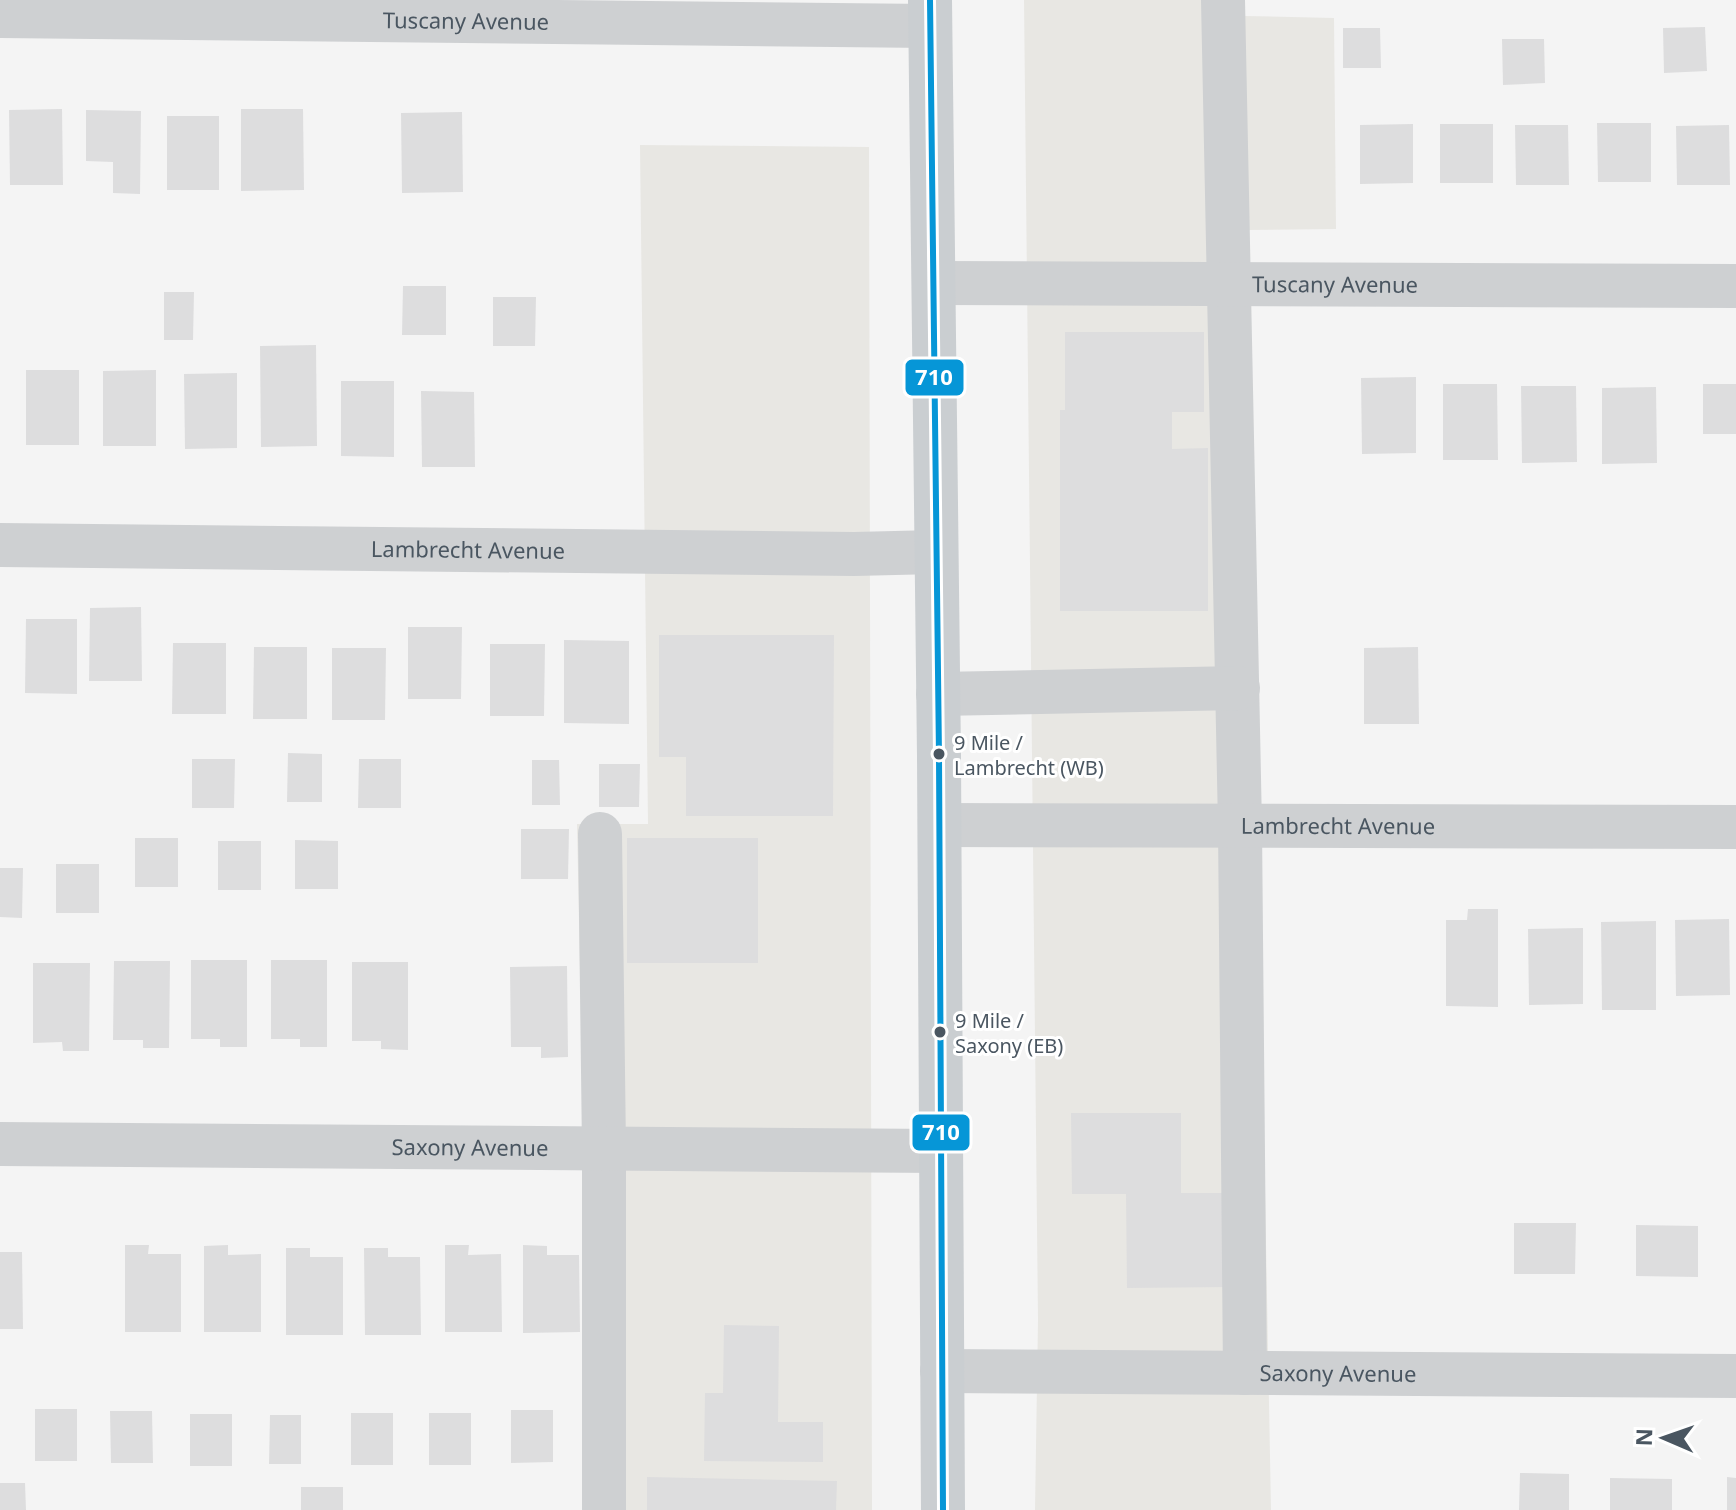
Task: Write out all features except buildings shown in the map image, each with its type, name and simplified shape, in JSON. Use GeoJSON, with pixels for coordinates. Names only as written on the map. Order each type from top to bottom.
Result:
{"type":"FeatureCollection","features":[{"type":"Feature","properties":{"kind":"main road"},"geometry":{"type":"LineString","coordinates":[[930,13],[940,825],[943,1510]]}},
{"type":"Feature","properties":{"kind":"street"},"geometry":{"type":"LineString","coordinates":[[1223,0],[1238,688],[1245,1373]]}},
{"type":"Feature","properties":{"kind":"street","name":"Tuscany Avenue"},"geometry":{"type":"LineString","coordinates":[[0,16],[930,13]]}},
{"type":"Feature","properties":{"kind":"street","name":"Tuscany Avenue"},"geometry":{"type":"LineString","coordinates":[[935,283],[1736,286]]}},
{"type":"Feature","properties":{"kind":"street","name":"Lambrecht Avenue"},"geometry":{"type":"LineString","coordinates":[[0,545],[854,554],[936,552]]}},
{"type":"Feature","properties":{"kind":"street"},"geometry":{"type":"LineString","coordinates":[[938,694],[1238,688]]}},
{"type":"Feature","properties":{"kind":"street","name":"Lambrecht Avenue"},"geometry":{"type":"LineString","coordinates":[[940,825],[1736,827]]}},
{"type":"Feature","properties":{"kind":"street"},"geometry":{"type":"LineString","coordinates":[[600,834],[604,1510]]}},
{"type":"Feature","properties":{"kind":"street","name":"Saxony Avenue"},"geometry":{"type":"LineString","coordinates":[[0,1144],[940,1151]]}},
{"type":"Feature","properties":{"kind":"street","name":"Saxony Avenue"},"geometry":{"type":"LineString","coordinates":[[942,1371],[1736,1376]]}},
{"type":"Feature","properties":{"kind":"shaded area"},"geometry":{"type":"Polygon","coordinates":[[[1024,0],[1244,0],[1244,16],[1334,18],[1336,229],[1247,230],[1271,1510],[1035,1510],[1038,1320],[1024,0]]]}},
{"type":"Feature","properties":{"kind":"shaded area"},"geometry":{"type":"Polygon","coordinates":[[[640,145],[869,147],[872,1510],[591,1510],[577,824],[648,824],[640,145]]]}},
{"type":"Feature","properties":{"kind":"transit line","name":"710"},"geometry":{"type":"LineString","coordinates":[[930,0],[939,756],[943,1510]]}},
{"type":"Feature","properties":{"kind":"place","name":"9 Mile / Lambrecht (WB)"},"geometry":{"type":"Point","coordinates":[939,754]}},
{"type":"Feature","properties":{"kind":"place","name":"9 Mile / Saxony (EB)"},"geometry":{"type":"Point","coordinates":[940,1032]}}]}
